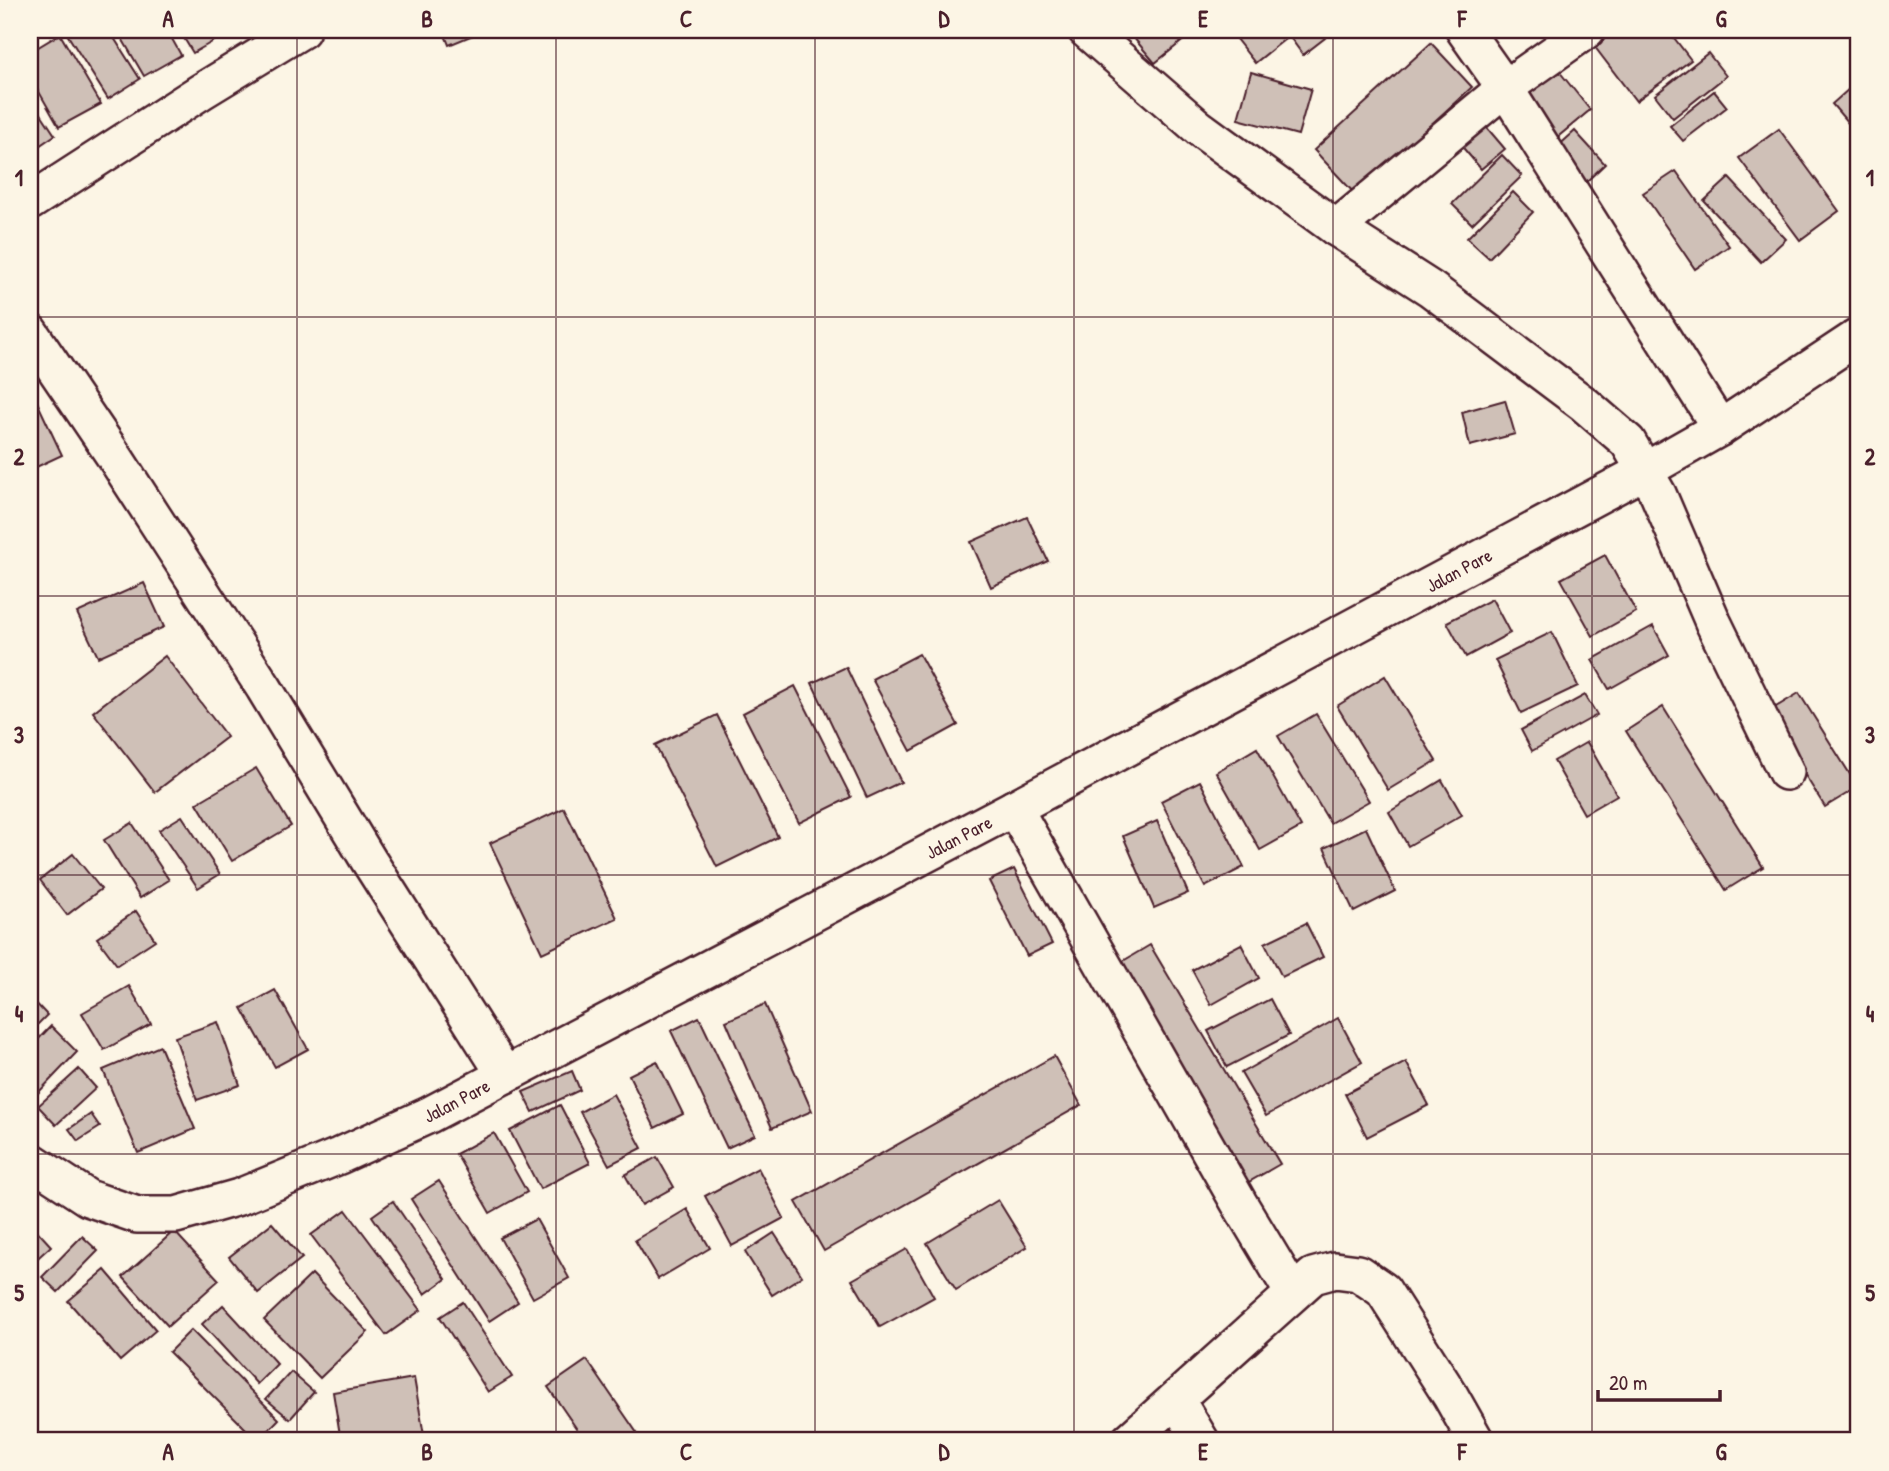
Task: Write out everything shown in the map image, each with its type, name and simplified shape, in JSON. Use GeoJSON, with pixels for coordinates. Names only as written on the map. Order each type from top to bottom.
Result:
{"type":"FeatureCollection","features":[{"type":"Feature","properties":{"kind":"street"},"geometry":{"type":"LineString","coordinates":[[30,202],[302,30]]}},
{"type":"Feature","properties":{"kind":"street"},"geometry":{"type":"LineString","coordinates":[[1086,30],[1199,128],[1336,228],[1431,289],[1584,404],[1628,442],[1658,494],[1713,621],[1786,772]]}},
{"type":"Feature","properties":{"kind":"street"},"geometry":{"type":"LineString","coordinates":[[1464,30],[1505,88],[1720,428]]}},
{"type":"Feature","properties":{"kind":"street"},"geometry":{"type":"LineString","coordinates":[[1336,228],[1505,88],[1587,30]]}},
{"type":"Feature","properties":{"kind":"street"},"geometry":{"type":"LineString","coordinates":[[30,332],[257,677],[369,861],[506,1075]]}},
{"type":"Feature","properties":{"kind":"street","name":"Jalan Pare"},"geometry":{"type":"LineString","coordinates":[[30,1160],[88,1198],[137,1215],[176,1215],[239,1197],[339,1156],[429,1115],[506,1075],[1014,808],[1646,470],[1720,428],[1859,337]]}},
{"type":"Feature","properties":{"kind":"street"},"geometry":{"type":"LineString","coordinates":[[1014,808],[1293,1293]]}},
{"type":"Feature","properties":{"kind":"street"},"geometry":{"type":"LineString","coordinates":[[1129,1441],[1313,1276],[1335,1270],[1358,1273],[1383,1290],[1476,1441]]}},
{"type":"Feature","properties":{"kind":"street"},"geometry":{"type":"LineString","coordinates":[[1176,1399],[1201,1441]]}},
{"type":"Feature","properties":{"kind":"building"},"geometry":{"type":"Polygon","coordinates":[[[73,30],[109,30],[140,79],[108,99],[67,34],[73,30]]]}},
{"type":"Feature","properties":{"kind":"building"},"geometry":{"type":"Polygon","coordinates":[[[117,30],[167,30],[181,55],[144,76],[117,30]]]}},
{"type":"Feature","properties":{"kind":"building"},"geometry":{"type":"Polygon","coordinates":[[[179,30],[233,30],[193,53],[179,30]]]}},
{"type":"Feature","properties":{"kind":"building"},"geometry":{"type":"Polygon","coordinates":[[[443,30],[485,30],[449,45],[443,30]]]}},
{"type":"Feature","properties":{"kind":"building"},"geometry":{"type":"Polygon","coordinates":[[[1127,30],[1196,30],[1155,63],[1127,30]]]}},
{"type":"Feature","properties":{"kind":"building"},"geometry":{"type":"Polygon","coordinates":[[[1229,30],[1319,30],[1325,38],[1303,55],[1289,36],[1255,63],[1229,30]]]}},
{"type":"Feature","properties":{"kind":"building"},"geometry":{"type":"Polygon","coordinates":[[[1599,30],[1668,30],[1691,60],[1636,101],[1588,38],[1599,30]]]}},
{"type":"Feature","properties":{"kind":"building"},"geometry":{"type":"Polygon","coordinates":[[[60,34],[101,104],[59,127],[30,76],[30,52],[60,34]]]}},
{"type":"Feature","properties":{"kind":"building"},"geometry":{"type":"Polygon","coordinates":[[[1431,43],[1472,87],[1355,194],[1314,150],[1431,43]]]}},
{"type":"Feature","properties":{"kind":"building"},"geometry":{"type":"Polygon","coordinates":[[[1708,53],[1726,76],[1673,118],[1655,95],[1708,53]]]}},
{"type":"Feature","properties":{"kind":"building"},"geometry":{"type":"Polygon","coordinates":[[[1555,66],[1590,110],[1554,140],[1518,95],[1555,66]]]}},
{"type":"Feature","properties":{"kind":"building"},"geometry":{"type":"Polygon","coordinates":[[[1251,72],[1311,89],[1298,135],[1238,119],[1251,72]]]}},
{"type":"Feature","properties":{"kind":"building"},"geometry":{"type":"Polygon","coordinates":[[[1859,80],[1859,136],[1832,104],[1859,80]]]}},
{"type":"Feature","properties":{"kind":"building"},"geometry":{"type":"Polygon","coordinates":[[[1714,91],[1727,107],[1683,141],[1670,126],[1714,91]]]}},
{"type":"Feature","properties":{"kind":"building"},"geometry":{"type":"Polygon","coordinates":[[[30,97],[55,135],[30,152],[30,97]]]}},
{"type":"Feature","properties":{"kind":"building"},"geometry":{"type":"Polygon","coordinates":[[[1477,116],[1505,149],[1481,169],[1453,136],[1477,116]]]}},
{"type":"Feature","properties":{"kind":"building"},"geometry":{"type":"Polygon","coordinates":[[[1779,129],[1839,211],[1800,240],[1739,158],[1779,129]]]}},
{"type":"Feature","properties":{"kind":"building"},"geometry":{"type":"Polygon","coordinates":[[[1575,131],[1605,164],[1586,182],[1556,148],[1575,131]]]}},
{"type":"Feature","properties":{"kind":"building"},"geometry":{"type":"Polygon","coordinates":[[[1502,155],[1522,176],[1472,224],[1452,204],[1502,155]]]}},
{"type":"Feature","properties":{"kind":"building"},"geometry":{"type":"Polygon","coordinates":[[[1676,171],[1729,246],[1695,269],[1643,193],[1676,171]]]}},
{"type":"Feature","properties":{"kind":"building"},"geometry":{"type":"Polygon","coordinates":[[[1729,178],[1786,239],[1761,262],[1704,201],[1729,178]]]}},
{"type":"Feature","properties":{"kind":"building"},"geometry":{"type":"Polygon","coordinates":[[[1513,192],[1533,212],[1489,258],[1467,238],[1513,192]]]}},
{"type":"Feature","properties":{"kind":"building"},"geometry":{"type":"Polygon","coordinates":[[[30,387],[62,455],[30,470],[30,387]]]}},
{"type":"Feature","properties":{"kind":"building"},"geometry":{"type":"Polygon","coordinates":[[[1505,400],[1515,434],[1470,446],[1462,412],[1505,400]]]}},
{"type":"Feature","properties":{"kind":"building"},"geometry":{"type":"Polygon","coordinates":[[[1027,517],[1048,561],[991,587],[971,542],[1027,517]]]}},
{"type":"Feature","properties":{"kind":"building"},"geometry":{"type":"Polygon","coordinates":[[[1605,555],[1636,612],[1593,636],[1561,579],[1605,555]]]}},
{"type":"Feature","properties":{"kind":"building"},"geometry":{"type":"Polygon","coordinates":[[[144,583],[164,627],[98,657],[77,613],[144,583]]]}},
{"type":"Feature","properties":{"kind":"building"},"geometry":{"type":"Polygon","coordinates":[[[1492,599],[1510,633],[1466,657],[1447,622],[1492,599]]]}},
{"type":"Feature","properties":{"kind":"building"},"geometry":{"type":"Polygon","coordinates":[[[1653,626],[1669,655],[1609,689],[1592,660],[1653,626]]]}},
{"type":"Feature","properties":{"kind":"building"},"geometry":{"type":"Polygon","coordinates":[[[1552,632],[1578,686],[1521,713],[1495,660],[1552,632]]]}},
{"type":"Feature","properties":{"kind":"building"},"geometry":{"type":"Polygon","coordinates":[[[919,654],[958,725],[911,751],[872,679],[919,654]]]}},
{"type":"Feature","properties":{"kind":"building"},"geometry":{"type":"Polygon","coordinates":[[[165,656],[227,737],[155,792],[93,712],[165,656]]]}},
{"type":"Feature","properties":{"kind":"building"},"geometry":{"type":"Polygon","coordinates":[[[846,667],[901,782],[867,798],[812,683],[846,667]]]}},
{"type":"Feature","properties":{"kind":"building"},"geometry":{"type":"Polygon","coordinates":[[[1385,676],[1436,761],[1388,790],[1337,706],[1385,676]]]}},
{"type":"Feature","properties":{"kind":"building"},"geometry":{"type":"Polygon","coordinates":[[[795,686],[851,797],[799,823],[743,713],[795,686]]]}},
{"type":"Feature","properties":{"kind":"building"},"geometry":{"type":"Polygon","coordinates":[[[1799,693],[1858,787],[1825,807],[1766,713],[1799,693]]]}},
{"type":"Feature","properties":{"kind":"building"},"geometry":{"type":"Polygon","coordinates":[[[1585,695],[1597,715],[1532,751],[1521,730],[1585,695]]]}},
{"type":"Feature","properties":{"kind":"building"},"geometry":{"type":"Polygon","coordinates":[[[1663,707],[1763,867],[1726,890],[1626,731],[1663,707]]]}},
{"type":"Feature","properties":{"kind":"building"},"geometry":{"type":"Polygon","coordinates":[[[1316,714],[1369,801],[1330,823],[1278,736],[1316,714]]]}},
{"type":"Feature","properties":{"kind":"building"},"geometry":{"type":"Polygon","coordinates":[[[717,715],[778,837],[717,867],[655,745],[717,715]]]}},
{"type":"Feature","properties":{"kind":"building"},"geometry":{"type":"Polygon","coordinates":[[[1587,742],[1617,795],[1584,814],[1554,761],[1587,742]]]}},
{"type":"Feature","properties":{"kind":"building"},"geometry":{"type":"Polygon","coordinates":[[[1257,748],[1301,827],[1260,850],[1216,772],[1257,748]]]}},
{"type":"Feature","properties":{"kind":"building"},"geometry":{"type":"Polygon","coordinates":[[[256,768],[291,826],[232,861],[197,803],[256,768]]]}},
{"type":"Feature","properties":{"kind":"building"},"geometry":{"type":"Polygon","coordinates":[[[1442,780],[1462,815],[1408,846],[1389,812],[1442,780]]]}},
{"type":"Feature","properties":{"kind":"building"},"geometry":{"type":"Polygon","coordinates":[[[1200,781],[1244,867],[1205,887],[1161,801],[1200,781]]]}},
{"type":"Feature","properties":{"kind":"building"},"geometry":{"type":"Polygon","coordinates":[[[564,808],[617,918],[542,953],[490,843],[564,808]]]}},
{"type":"Feature","properties":{"kind":"building"},"geometry":{"type":"Polygon","coordinates":[[[182,816],[220,874],[198,888],[159,830],[182,816]]]}},
{"type":"Feature","properties":{"kind":"building"},"geometry":{"type":"Polygon","coordinates":[[[1157,821],[1188,893],[1154,908],[1123,836],[1157,821]]]}},
{"type":"Feature","properties":{"kind":"building"},"geometry":{"type":"Polygon","coordinates":[[[132,823],[169,880],[140,898],[104,840],[132,823]]]}},
{"type":"Feature","properties":{"kind":"building"},"geometry":{"type":"Polygon","coordinates":[[[1366,828],[1395,891],[1354,912],[1324,848],[1366,828]]]}},
{"type":"Feature","properties":{"kind":"building"},"geometry":{"type":"Polygon","coordinates":[[[73,854],[101,889],[67,915],[40,880],[73,854]]]}},
{"type":"Feature","properties":{"kind":"building"},"geometry":{"type":"Polygon","coordinates":[[[1014,869],[1052,944],[1027,956],[989,881],[1014,869]]]}},
{"type":"Feature","properties":{"kind":"building"},"geometry":{"type":"Polygon","coordinates":[[[136,911],[155,940],[117,965],[97,938],[136,911]]]}},
{"type":"Feature","properties":{"kind":"building"},"geometry":{"type":"Polygon","coordinates":[[[1306,923],[1323,957],[1282,977],[1265,943],[1306,923]]]}},
{"type":"Feature","properties":{"kind":"building"},"geometry":{"type":"Polygon","coordinates":[[[1241,944],[1259,978],[1211,1005],[1192,970],[1241,944]]]}},
{"type":"Feature","properties":{"kind":"building"},"geometry":{"type":"Polygon","coordinates":[[[1150,945],[1280,1164],[1221,1198],[1091,980],[1150,945]]]}},
{"type":"Feature","properties":{"kind":"building"},"geometry":{"type":"Polygon","coordinates":[[[129,986],[151,1024],[104,1050],[82,1013],[129,986]]]}},
{"type":"Feature","properties":{"kind":"building"},"geometry":{"type":"Polygon","coordinates":[[[275,990],[308,1049],[275,1067],[242,1008],[275,990]]]}},
{"type":"Feature","properties":{"kind":"building"},"geometry":{"type":"Polygon","coordinates":[[[30,997],[47,1015],[30,1032],[30,997]]]}},
{"type":"Feature","properties":{"kind":"building"},"geometry":{"type":"Polygon","coordinates":[[[1270,999],[1289,1035],[1227,1067],[1208,1031],[1270,999]]]}},
{"type":"Feature","properties":{"kind":"building"},"geometry":{"type":"Polygon","coordinates":[[[765,1004],[812,1111],[772,1128],[726,1021],[765,1004]]]}},
{"type":"Feature","properties":{"kind":"building"},"geometry":{"type":"Polygon","coordinates":[[[699,1017],[755,1135],[727,1148],[671,1031],[699,1017]]]}},
{"type":"Feature","properties":{"kind":"building"},"geometry":{"type":"Polygon","coordinates":[[[1338,1018],[1362,1062],[1266,1116],[1241,1073],[1338,1018]]]}},
{"type":"Feature","properties":{"kind":"building"},"geometry":{"type":"Polygon","coordinates":[[[218,1022],[240,1085],[197,1100],[175,1037],[218,1022]]]}},
{"type":"Feature","properties":{"kind":"building"},"geometry":{"type":"Polygon","coordinates":[[[51,1026],[77,1052],[36,1095],[30,1089],[30,1048],[51,1026]]]}},
{"type":"Feature","properties":{"kind":"building"},"geometry":{"type":"Polygon","coordinates":[[[160,1046],[195,1129],[138,1153],[103,1070],[160,1046]]]}},
{"type":"Feature","properties":{"kind":"building"},"geometry":{"type":"Polygon","coordinates":[[[1054,1056],[1081,1105],[824,1251],[796,1202],[1054,1056]]]}},
{"type":"Feature","properties":{"kind":"building"},"geometry":{"type":"Polygon","coordinates":[[[657,1061],[683,1114],[655,1128],[629,1075],[657,1061]]]}},
{"type":"Feature","properties":{"kind":"building"},"geometry":{"type":"Polygon","coordinates":[[[1406,1062],[1429,1105],[1367,1137],[1345,1094],[1406,1062]]]}},
{"type":"Feature","properties":{"kind":"building"},"geometry":{"type":"Polygon","coordinates":[[[79,1069],[96,1088],[56,1125],[38,1106],[79,1069]]]}},
{"type":"Feature","properties":{"kind":"building"},"geometry":{"type":"Polygon","coordinates":[[[572,1071],[580,1090],[533,1112],[523,1092],[572,1071]]]}},
{"type":"Feature","properties":{"kind":"building"},"geometry":{"type":"Polygon","coordinates":[[[613,1094],[642,1148],[609,1165],[580,1112],[613,1094]]]}},
{"type":"Feature","properties":{"kind":"building"},"geometry":{"type":"Polygon","coordinates":[[[560,1105],[590,1163],[540,1189],[510,1131],[560,1105]]]}},
{"type":"Feature","properties":{"kind":"building"},"geometry":{"type":"Polygon","coordinates":[[[91,1114],[100,1127],[78,1141],[69,1129],[91,1114]]]}},
{"type":"Feature","properties":{"kind":"building"},"geometry":{"type":"Polygon","coordinates":[[[494,1133],[527,1192],[490,1213],[456,1154],[494,1133]]]}},
{"type":"Feature","properties":{"kind":"building"},"geometry":{"type":"Polygon","coordinates":[[[657,1157],[674,1187],[642,1205],[625,1175],[657,1157]]]}},
{"type":"Feature","properties":{"kind":"building"},"geometry":{"type":"Polygon","coordinates":[[[758,1168],[784,1218],[732,1246],[705,1196],[758,1168]]]}},
{"type":"Feature","properties":{"kind":"building"},"geometry":{"type":"Polygon","coordinates":[[[439,1181],[518,1302],[489,1321],[411,1199],[439,1181]]]}},
{"type":"Feature","properties":{"kind":"building"},"geometry":{"type":"Polygon","coordinates":[[[998,1200],[1027,1247],[956,1290],[927,1243],[998,1200]]]}},
{"type":"Feature","properties":{"kind":"building"},"geometry":{"type":"Polygon","coordinates":[[[393,1201],[446,1279],[425,1294],[372,1216],[393,1201]]]}},
{"type":"Feature","properties":{"kind":"building"},"geometry":{"type":"Polygon","coordinates":[[[687,1209],[710,1248],[658,1279],[635,1240],[687,1209]]]}},
{"type":"Feature","properties":{"kind":"building"},"geometry":{"type":"Polygon","coordinates":[[[346,1210],[421,1310],[386,1335],[311,1235],[346,1210]]]}},
{"type":"Feature","properties":{"kind":"building"},"geometry":{"type":"Polygon","coordinates":[[[536,1219],[569,1278],[533,1298],[500,1238],[536,1219]]]}},
{"type":"Feature","properties":{"kind":"building"},"geometry":{"type":"Polygon","coordinates":[[[30,1223],[51,1246],[30,1265],[30,1223]]]}},
{"type":"Feature","properties":{"kind":"building"},"geometry":{"type":"Polygon","coordinates":[[[272,1223],[302,1258],[258,1293],[229,1257],[272,1223]]]}},
{"type":"Feature","properties":{"kind":"building"},"geometry":{"type":"Polygon","coordinates":[[[174,1231],[219,1280],[168,1326],[123,1277],[174,1231]]]}},
{"type":"Feature","properties":{"kind":"building"},"geometry":{"type":"Polygon","coordinates":[[[774,1233],[802,1276],[772,1295],[745,1252],[774,1233]]]}},
{"type":"Feature","properties":{"kind":"building"},"geometry":{"type":"Polygon","coordinates":[[[82,1236],[98,1251],[58,1292],[42,1277],[82,1236]]]}},
{"type":"Feature","properties":{"kind":"building"},"geometry":{"type":"Polygon","coordinates":[[[907,1249],[934,1297],[880,1327],[852,1280],[907,1249]]]}},
{"type":"Feature","properties":{"kind":"building"},"geometry":{"type":"Polygon","coordinates":[[[105,1270],[156,1330],[120,1361],[68,1301],[105,1270]]]}},
{"type":"Feature","properties":{"kind":"building"},"geometry":{"type":"Polygon","coordinates":[[[312,1274],[368,1332],[320,1378],[264,1320],[312,1274]]]}},
{"type":"Feature","properties":{"kind":"building"},"geometry":{"type":"Polygon","coordinates":[[[463,1302],[512,1377],[488,1392],[440,1317],[463,1302]]]}},
{"type":"Feature","properties":{"kind":"building"},"geometry":{"type":"Polygon","coordinates":[[[223,1305],[277,1364],[257,1384],[202,1324],[223,1305]]]}},
{"type":"Feature","properties":{"kind":"building"},"geometry":{"type":"Polygon","coordinates":[[[191,1330],[279,1419],[258,1441],[169,1352],[191,1330]]]}},
{"type":"Feature","properties":{"kind":"building"},"geometry":{"type":"Polygon","coordinates":[[[587,1360],[637,1433],[624,1441],[585,1441],[548,1387],[587,1360]]]}},
{"type":"Feature","properties":{"kind":"building"},"geometry":{"type":"Polygon","coordinates":[[[291,1372],[314,1392],[290,1419],[266,1399],[291,1372]]]}},
{"type":"Feature","properties":{"kind":"building"},"geometry":{"type":"Polygon","coordinates":[[[414,1378],[425,1441],[341,1441],[333,1392],[414,1378]]]}}]}
